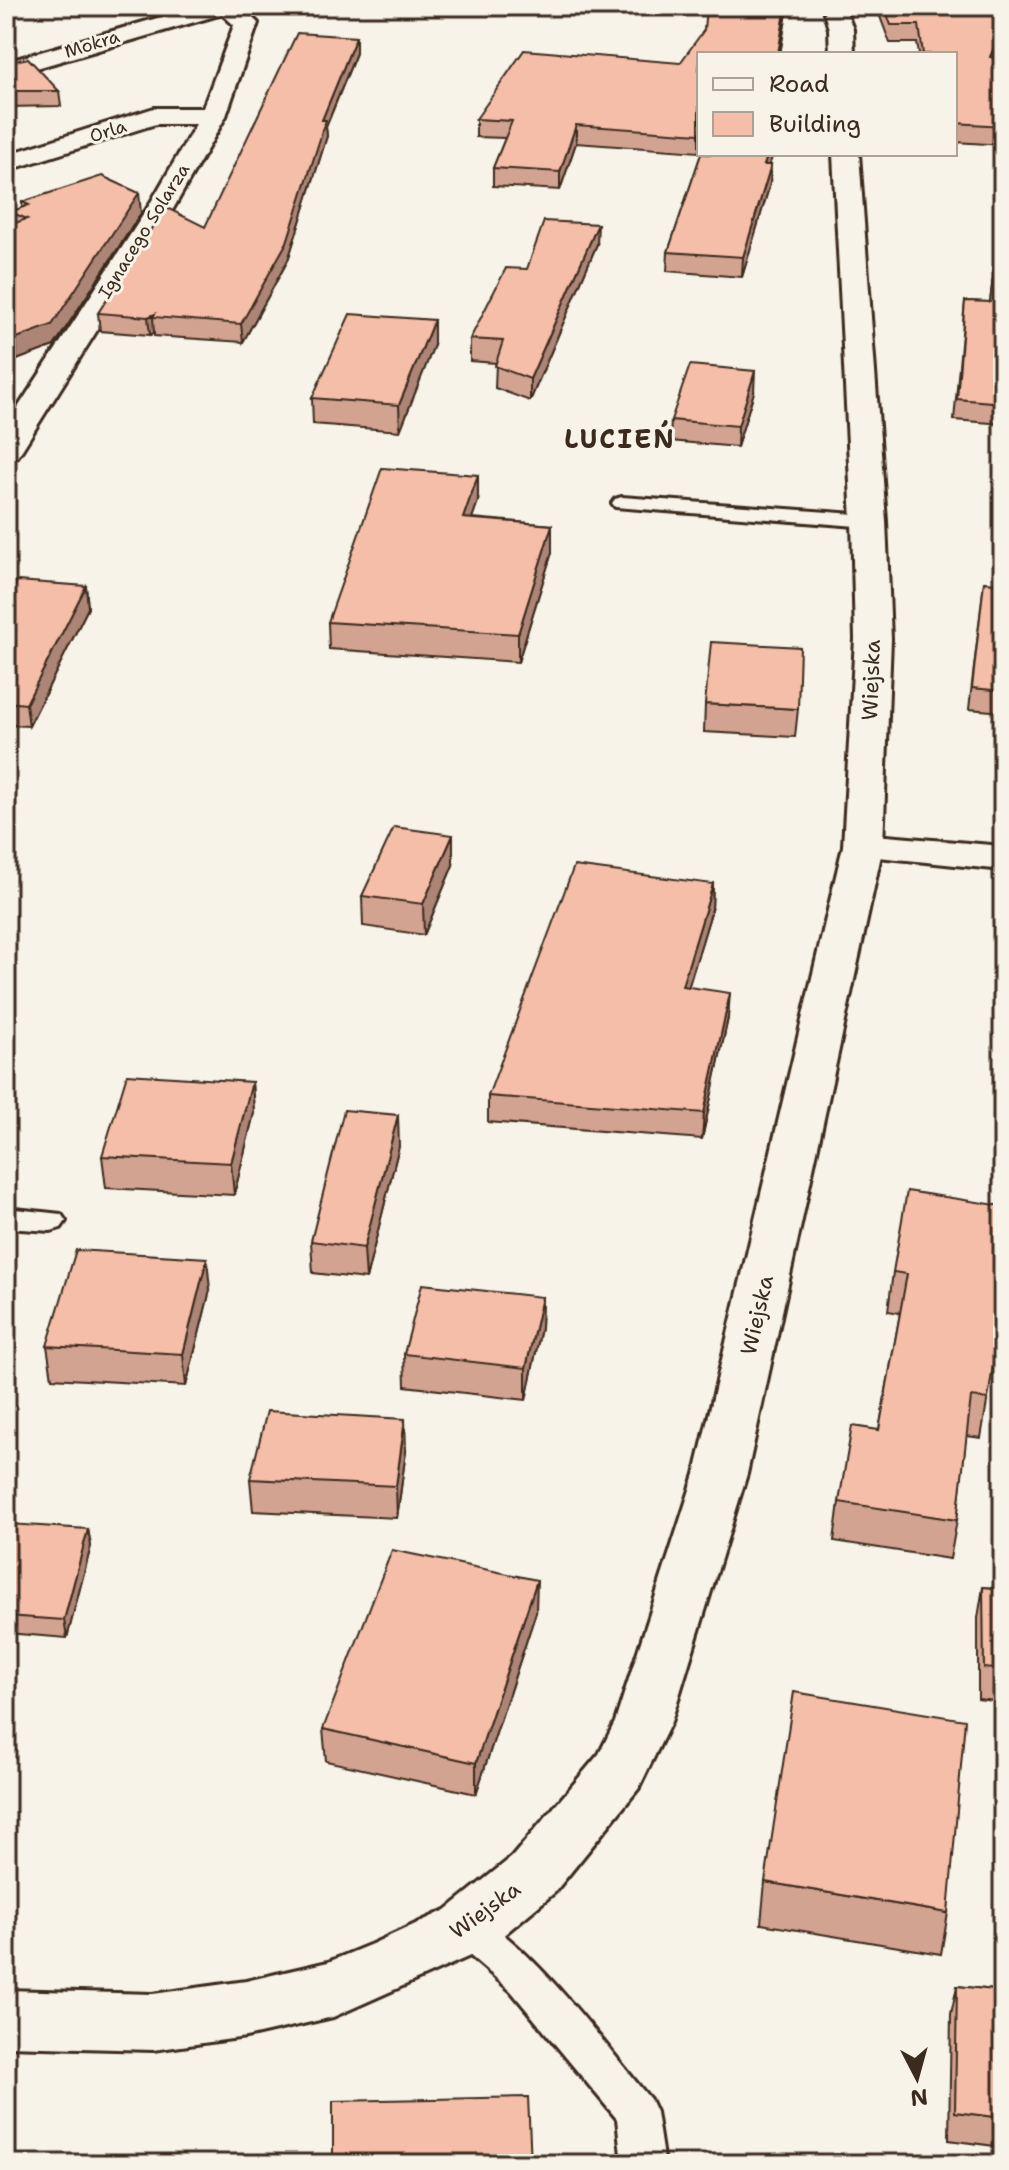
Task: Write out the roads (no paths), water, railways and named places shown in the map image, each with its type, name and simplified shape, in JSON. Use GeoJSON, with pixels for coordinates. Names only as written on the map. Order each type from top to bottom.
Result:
{"type":"FeatureCollection","features":[{"type":"Feature","properties":{"kind":"street","name":"Mokra"},"geometry":{"type":"LineString","coordinates":[[6,70],[225,6]]}},
{"type":"Feature","properties":{"kind":"street","name":"Ignacego Solarza"},"geometry":{"type":"LineString","coordinates":[[6,450],[160,209],[213,116],[246,23],[225,6]]}},
{"type":"Feature","properties":{"kind":"street"},"geometry":{"type":"LineString","coordinates":[[833,6],[841,29],[842,52]]}},
{"type":"Feature","properties":{"kind":"street","name":"Orla"},"geometry":{"type":"LineString","coordinates":[[6,163],[154,116],[213,116]]}},
{"type":"Feature","properties":{"kind":"street","name":"Wiejska"},"geometry":{"type":"LineString","coordinates":[[6,2018],[153,2022],[246,2009],[333,1989],[467,1929],[533,1875],[580,1822],[619,1771],[643,1722],[721,1474],[863,846],[873,639],[869,521],[846,156]]}},
{"type":"Feature","properties":{"kind":"street"},"geometry":{"type":"LineString","coordinates":[[863,846],[1003,858]]}},
{"type":"Feature","properties":{"kind":"lane"},"geometry":{"type":"LineString","coordinates":[[622,503],[869,521]]}},
{"type":"Feature","properties":{"kind":"lane"},"geometry":{"type":"LineString","coordinates":[[6,1218],[51,1221]]}},
{"type":"Feature","properties":{"kind":"lane"},"geometry":{"type":"LineString","coordinates":[[467,1929],[525,1979],[636,2112],[643,2164]]}},
{"type":"Feature","properties":{"kind":"district","name":"LUCIEŃ"},"geometry":{"type":"Point","coordinates":[620,438]}}]}
